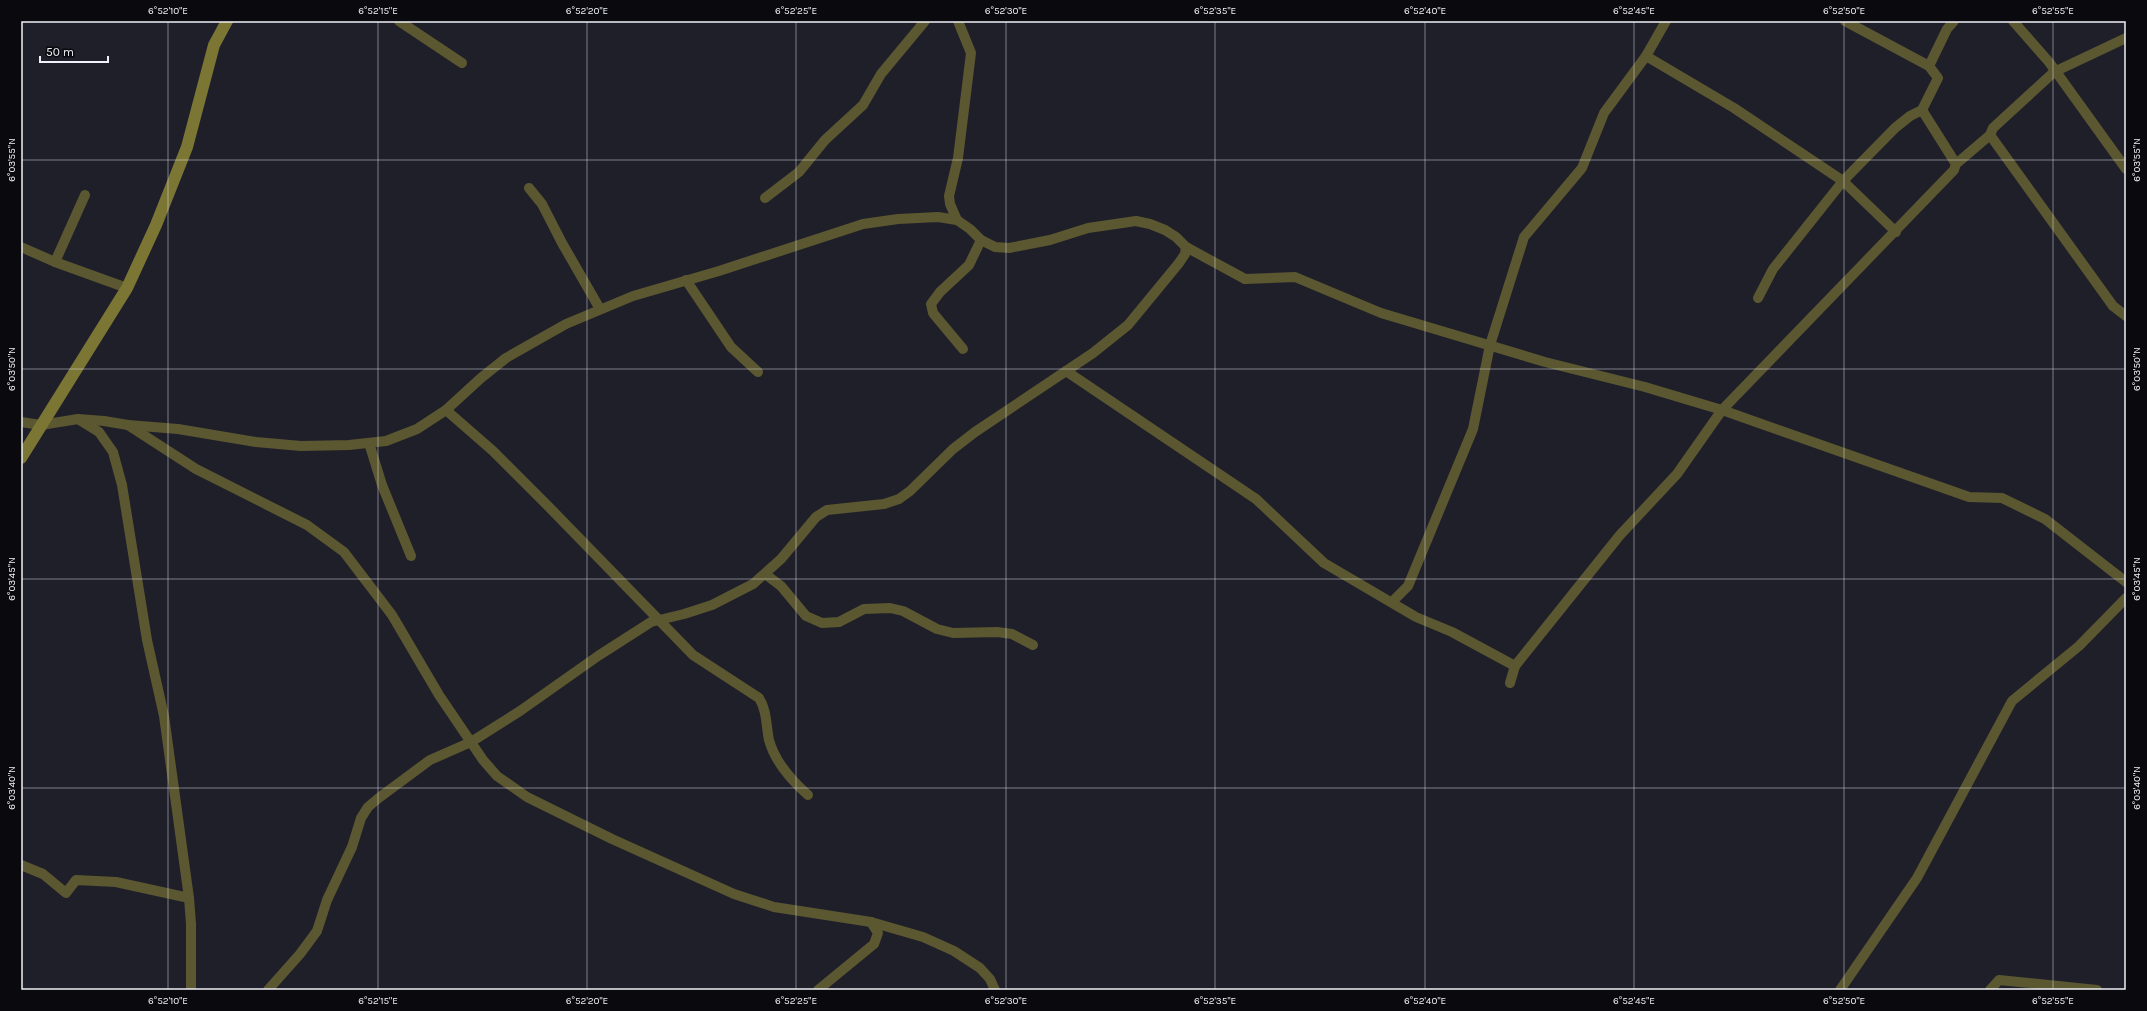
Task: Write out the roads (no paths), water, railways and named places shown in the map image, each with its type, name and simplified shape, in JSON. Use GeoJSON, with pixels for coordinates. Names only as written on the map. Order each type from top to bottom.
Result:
{"type":"FeatureCollection","features":[{"type":"Feature","properties":{"kind":"main road"},"geometry":{"type":"LineString","coordinates":[[21,458],[127,288],[156,225],[187,147],[214,45],[227,21]]}},
{"type":"Feature","properties":{"kind":"street"},"geometry":{"type":"LineString","coordinates":[[399,21],[462,63]]}},
{"type":"Feature","properties":{"kind":"street"},"geometry":{"type":"LineString","coordinates":[[765,198],[799,172],[825,140],[863,105],[880,74],[925,21]]}},
{"type":"Feature","properties":{"kind":"street"},"geometry":{"type":"LineString","coordinates":[[957,220],[950,204],[949,196],[958,158],[970,58],[958,21]]}},
{"type":"Feature","properties":{"kind":"street"},"geometry":{"type":"LineString","coordinates":[[1392,602],[1408,586],[1473,429],[1490,345],[1524,237],[1582,168],[1604,113],[1646,56],[1666,21]]}},
{"type":"Feature","properties":{"kind":"street"},"geometry":{"type":"LineString","coordinates":[[1758,298],[1773,269],[1843,181],[1896,128],[1910,116],[1922,110],[1938,78],[1929,66],[1845,21]]}},
{"type":"Feature","properties":{"kind":"street"},"geometry":{"type":"LineString","coordinates":[[1929,66],[1947,30],[1954,21]]}},
{"type":"Feature","properties":{"kind":"street"},"geometry":{"type":"LineString","coordinates":[[2012,21],[2048,62],[2126,169]]}},
{"type":"Feature","properties":{"kind":"street"},"geometry":{"type":"LineString","coordinates":[[1510,683],[1516,666],[1620,535],[1677,474],[1722,410],[1849,277],[1896,232],[1954,170],[1956,164],[1990,135],[1994,128],[2054,72],[2126,38]]}},
{"type":"Feature","properties":{"kind":"street"},"geometry":{"type":"LineString","coordinates":[[1646,56],[1734,108],[1843,181],[1896,232]]}},
{"type":"Feature","properties":{"kind":"street"},"geometry":{"type":"LineString","coordinates":[[1922,110],[1956,164]]}},
{"type":"Feature","properties":{"kind":"street"},"geometry":{"type":"LineString","coordinates":[[1990,135],[2113,306],[2126,316]]}},
{"type":"Feature","properties":{"kind":"street"},"geometry":{"type":"LineString","coordinates":[[530,188],[542,204],[600,310]]}},
{"type":"Feature","properties":{"kind":"street"},"geometry":{"type":"LineString","coordinates":[[55,262],[84,195]]}},
{"type":"Feature","properties":{"kind":"street"},"geometry":{"type":"LineString","coordinates":[[21,422],[41,425],[78,420],[104,420],[128,425],[178,429],[256,442],[301,446],[386,441],[417,429],[446,410],[481,378],[506,358],[566,324],[633,296],[864,224],[898,219],[938,217],[957,220],[970,229],[981,240],[995,247],[1009,248],[1050,240],[1088,228],[1136,221],[1150,224],[1165,230],[1176,237],[1186,247],[1245,279],[1295,277],[1381,313],[1545,362],[1645,387],[1722,410],[1969,497],[2002,498],[2045,519],[2126,582]]}},
{"type":"Feature","properties":{"kind":"street"},"geometry":{"type":"LineString","coordinates":[[963,349],[933,313],[932,304],[940,292],[969,265],[981,240]]}},
{"type":"Feature","properties":{"kind":"street"},"geometry":{"type":"LineString","coordinates":[[21,247],[55,262],[127,288]]}},
{"type":"Feature","properties":{"kind":"street"},"geometry":{"type":"LineString","coordinates":[[268,990],[300,954],[317,931],[327,900],[350,853],[361,818],[368,807],[430,760],[471,742],[520,711],[638,630],[659,619],[684,614],[712,605],[753,584],[765,574],[816,517],[826,510],[884,504],[899,499],[910,492],[953,449],[975,432],[1066,371],[1128,325],[1179,263],[1185,254],[1186,247]]}},
{"type":"Feature","properties":{"kind":"street"},"geometry":{"type":"LineString","coordinates":[[686,280],[731,347],[758,372]]}},
{"type":"Feature","properties":{"kind":"street"},"geometry":{"type":"LineString","coordinates":[[1066,371],[1256,499],[1324,563],[1416,617],[1452,632],[1516,666]]}},
{"type":"Feature","properties":{"kind":"street"},"geometry":{"type":"LineString","coordinates":[[446,410],[493,451],[693,655],[759,698],[764,705],[770,742],[776,755],[793,782],[808,795]]}},
{"type":"Feature","properties":{"kind":"street"},"geometry":{"type":"LineString","coordinates":[[78,420],[99,432],[113,452],[122,485],[147,640],[164,716],[189,898],[191,924],[191,990]]}},
{"type":"Feature","properties":{"kind":"street"},"geometry":{"type":"LineString","coordinates":[[128,425],[196,469],[307,525],[344,552],[392,615],[439,695],[471,742],[497,776],[527,797],[612,839],[734,894],[774,907],[871,922],[901,929],[923,937],[954,952],[980,968],[990,979],[995,990]]}},
{"type":"Feature","properties":{"kind":"street"},"geometry":{"type":"LineString","coordinates":[[369,443],[382,485],[411,556]]}},
{"type":"Feature","properties":{"kind":"street"},"geometry":{"type":"LineString","coordinates":[[765,574],[780,586],[806,616],[822,622],[839,622],[864,609],[890,608],[903,611],[937,629],[953,633],[997,632],[1012,634],[1033,645]]}},
{"type":"Feature","properties":{"kind":"street"},"geometry":{"type":"LineString","coordinates":[[1840,990],[1917,878],[2012,701],[2079,646],[2126,598]]}},
{"type":"Feature","properties":{"kind":"street"},"geometry":{"type":"LineString","coordinates":[[21,865],[43,874],[66,893],[76,880],[116,882],[189,898]]}},
{"type":"Feature","properties":{"kind":"street"},"geometry":{"type":"LineString","coordinates":[[818,990],[874,944],[878,933],[871,922]]}},
{"type":"Feature","properties":{"kind":"street"},"geometry":{"type":"LineString","coordinates":[[1990,990],[1999,980],[2097,990]]}}]}
